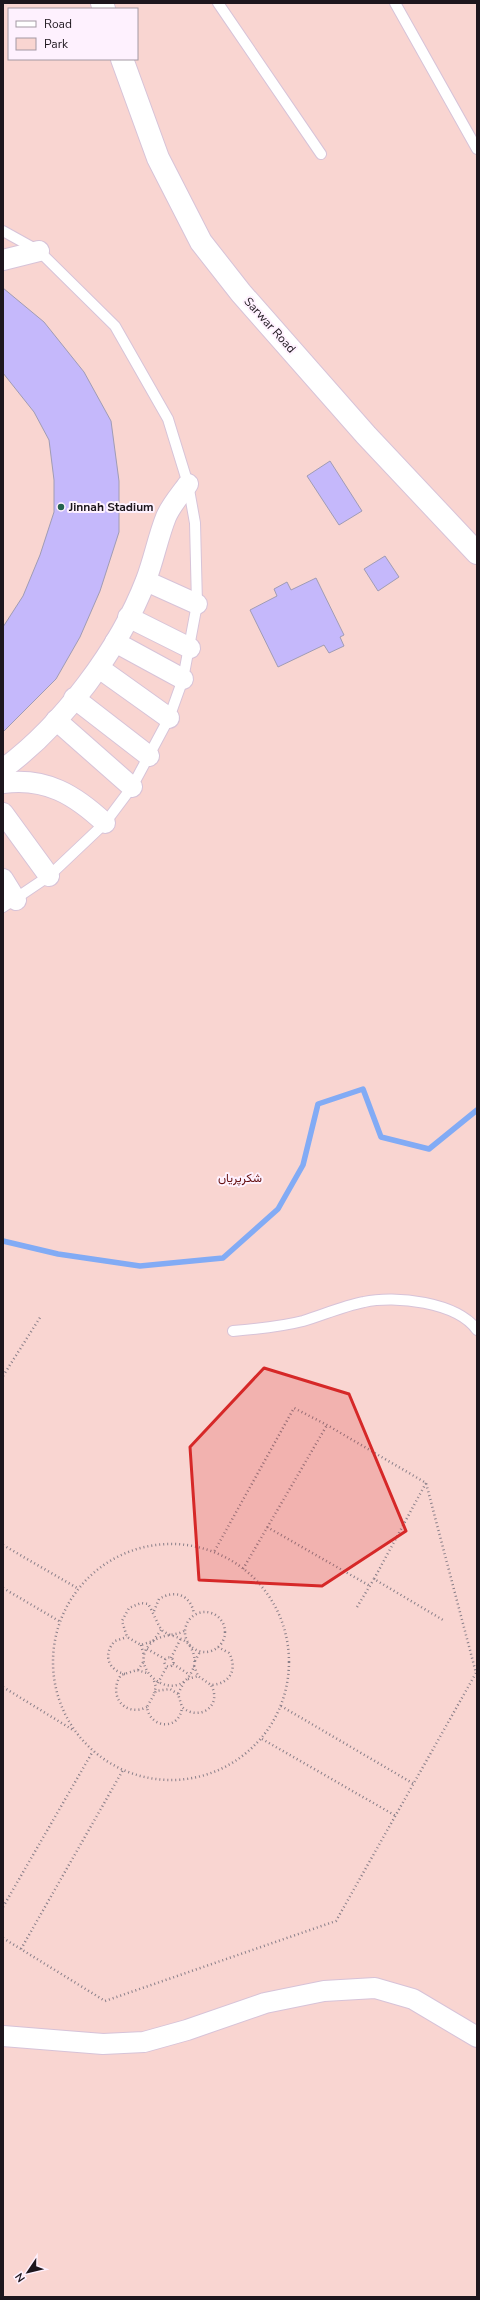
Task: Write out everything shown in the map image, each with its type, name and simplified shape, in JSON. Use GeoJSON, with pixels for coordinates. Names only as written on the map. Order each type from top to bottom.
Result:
{"type":"FeatureCollection","features":[{"type":"Feature","properties":{"kind":"main road","name":"Sarwar Road"},"geometry":{"type":"LineString","coordinates":[[122,60],[158,158],[200,242],[241,293],[356,423],[477,553]]}},
{"type":"Feature","properties":{"kind":"street"},"geometry":{"type":"LineString","coordinates":[[3,260],[39,251]]}},
{"type":"Feature","properties":{"kind":"street"},"geometry":{"type":"LineString","coordinates":[[3,769],[56,720],[99,668],[115,642],[146,581],[166,516],[188,484]]}},
{"type":"Feature","properties":{"kind":"street"},"geometry":{"type":"LineString","coordinates":[[146,581],[197,604]]}},
{"type":"Feature","properties":{"kind":"street"},"geometry":{"type":"LineString","coordinates":[[128,617],[190,648]]}},
{"type":"Feature","properties":{"kind":"street"},"geometry":{"type":"LineString","coordinates":[[115,642],[183,679]]}},
{"type":"Feature","properties":{"kind":"street"},"geometry":{"type":"LineString","coordinates":[[99,668],[168,718]]}},
{"type":"Feature","properties":{"kind":"street"},"geometry":{"type":"LineString","coordinates":[[74,698],[149,756]]}},
{"type":"Feature","properties":{"kind":"street"},"geometry":{"type":"LineString","coordinates":[[56,720],[132,787]]}},
{"type":"Feature","properties":{"kind":"street"},"geometry":{"type":"LineString","coordinates":[[3,783],[38,783],[62,791],[83,803],[105,823]]}},
{"type":"Feature","properties":{"kind":"street"},"geometry":{"type":"LineString","coordinates":[[3,813],[49,876]]}},
{"type":"Feature","properties":{"kind":"street"},"geometry":{"type":"LineString","coordinates":[[3,879],[9,904]]}},
{"type":"Feature","properties":{"kind":"street"},"geometry":{"type":"LineString","coordinates":[[3,2036],[104,2044],[144,2042],[266,2003],[324,1991],[375,1988],[412,1999],[477,2037]]}},
{"type":"Feature","properties":{"kind":"lane"},"geometry":{"type":"LineString","coordinates":[[218,3],[321,154]]}},
{"type":"Feature","properties":{"kind":"lane"},"geometry":{"type":"LineString","coordinates":[[395,3],[477,149]]}},
{"type":"Feature","properties":{"kind":"lane"},"geometry":{"type":"LineString","coordinates":[[3,231],[39,251],[115,326],[168,419],[188,484],[195,523],[197,604],[183,679],[168,718],[132,787],[105,823],[49,876],[9,904]]}},
{"type":"Feature","properties":{"kind":"lane"},"geometry":{"type":"LineString","coordinates":[[233,1331],[271,1328],[302,1321],[364,1302],[385,1299],[435,1305],[458,1314],[472,1322],[477,1330]]}},
{"type":"Feature","properties":{"kind":"path"},"geometry":{"type":"LineString","coordinates":[[3,1376],[41,1316]]}},
{"type":"Feature","properties":{"kind":"path"},"geometry":{"type":"LineString","coordinates":[[3,1938],[105,2001],[336,1921],[476,1673],[426,1483],[327,1425],[294,1408],[214,1552]]}},
{"type":"Feature","properties":{"kind":"path"},"geometry":{"type":"LineString","coordinates":[[243,1569],[327,1425]]}},
{"type":"Feature","properties":{"kind":"path"},"geometry":{"type":"LineString","coordinates":[[357,1607],[374,1579],[426,1483]]}},
{"type":"Feature","properties":{"kind":"path"},"geometry":{"type":"LineString","coordinates":[[267,1527],[370,1586]]}},
{"type":"Feature","properties":{"kind":"path"},"geometry":{"type":"LineString","coordinates":[[3,1687],[73,1730],[100,1757],[133,1775],[170,1782],[207,1776],[241,1760],[268,1733],[286,1696],[291,1655],[281,1615],[259,1581],[226,1556],[187,1543],[146,1545],[108,1561],[77,1588],[59,1621],[52,1658],[57,1696],[73,1730]]}},
{"type":"Feature","properties":{"kind":"path"},"geometry":{"type":"LineString","coordinates":[[3,1545],[77,1588]]}},
{"type":"Feature","properties":{"kind":"path"},"geometry":{"type":"LineString","coordinates":[[374,1579],[443,1620]]}},
{"type":"Feature","properties":{"kind":"path"},"geometry":{"type":"LineString","coordinates":[[3,1588],[59,1621]]}},
{"type":"Feature","properties":{"kind":"path"},"geometry":{"type":"LineString","coordinates":[[153,1611],[159,1599],[171,1594],[178,1594],[190,1602],[194,1614]]}},
{"type":"Feature","properties":{"kind":"path"},"geometry":{"type":"LineString","coordinates":[[200,1652],[181,1638],[173,1635],[161,1630],[153,1611],[148,1604],[141,1603],[129,1608],[122,1621],[127,1637],[142,1645],[159,1637],[173,1635],[184,1631],[194,1614],[206,1611],[218,1617],[225,1629],[224,1635],[218,1647]]}},
{"type":"Feature","properties":{"kind":"path"},"geometry":{"type":"LineString","coordinates":[[137,1670],[144,1660],[147,1649],[161,1630]]}},
{"type":"Feature","properties":{"kind":"path"},"geometry":{"type":"LineString","coordinates":[[182,1707],[193,1713],[205,1712],[210,1708],[215,1696],[211,1685],[198,1676],[194,1666],[194,1654],[184,1631]]}},
{"type":"Feature","properties":{"kind":"path"},"geometry":{"type":"LineString","coordinates":[[125,1674],[114,1669],[108,1658],[108,1652],[114,1641],[127,1637]]}},
{"type":"Feature","properties":{"kind":"path"},"geometry":{"type":"LineString","coordinates":[[181,1638],[171,1658],[173,1664],[190,1675]]}},
{"type":"Feature","properties":{"kind":"path"},"geometry":{"type":"LineString","coordinates":[[142,1645],[144,1660],[149,1676],[156,1687],[147,1707],[152,1719],[162,1725],[174,1723],[182,1714],[182,1707],[178,1694],[184,1682],[190,1675],[200,1652]]}},
{"type":"Feature","properties":{"kind":"path"},"geometry":{"type":"LineString","coordinates":[[200,1652],[218,1647],[229,1653],[234,1665],[233,1672],[224,1682],[211,1685]]}},
{"type":"Feature","properties":{"kind":"path"},"geometry":{"type":"LineString","coordinates":[[147,1649],[165,1659],[171,1658]]}},
{"type":"Feature","properties":{"kind":"path"},"geometry":{"type":"LineString","coordinates":[[165,1659],[167,1666]]}},
{"type":"Feature","properties":{"kind":"path"},"geometry":{"type":"LineString","coordinates":[[158,1683],[167,1666],[173,1664]]}},
{"type":"Feature","properties":{"kind":"path"},"geometry":{"type":"LineString","coordinates":[[147,1707],[134,1710],[128,1709],[122,1705],[115,1694],[117,1681],[121,1675],[137,1670],[146,1672],[158,1683],[171,1686],[198,1676]]}},
{"type":"Feature","properties":{"kind":"path"},"geometry":{"type":"LineString","coordinates":[[154,1693],[164,1688],[178,1694]]}},
{"type":"Feature","properties":{"kind":"path"},"geometry":{"type":"LineString","coordinates":[[281,1706],[414,1784]]}},
{"type":"Feature","properties":{"kind":"path"},"geometry":{"type":"LineString","coordinates":[[262,1739],[396,1816]]}},
{"type":"Feature","properties":{"kind":"path"},"geometry":{"type":"LineString","coordinates":[[3,1907],[93,1751]]}},
{"type":"Feature","properties":{"kind":"path"},"geometry":{"type":"LineString","coordinates":[[21,1949],[123,1770]]}},
{"type":"Feature","properties":{"kind":"highlighted area"},"geometry":{"type":"Polygon","coordinates":[[[264,1368],[349,1394],[406,1531],[322,1586],[199,1580],[190,1447],[264,1368]]]}},
{"type":"Feature","properties":{"kind":"green space","name":"شکرپریاں"},"geometry":{"type":"Polygon","coordinates":[[[3,3],[477,3],[477,2297],[3,2297],[3,3]]]}},
{"type":"Feature","properties":{"kind":"building","name":"Jinnah Stadium"},"geometry":{"type":"Polygon","coordinates":[[[3,288],[44,322],[84,372],[111,421],[119,481],[119,532],[100,591],[80,637],[56,679],[3,732],[3,627],[23,596],[40,555],[54,512],[54,480],[49,440],[34,412],[3,373],[3,288]]]}},
{"type":"Feature","properties":{"kind":"building"},"geometry":{"type":"Polygon","coordinates":[[[330,461],[362,511],[339,525],[307,476],[330,461]]]}},
{"type":"Feature","properties":{"kind":"building"},"geometry":{"type":"Polygon","coordinates":[[[385,556],[399,577],[378,591],[364,569],[385,556]]]}},
{"type":"Feature","properties":{"kind":"building"},"geometry":{"type":"Polygon","coordinates":[[[316,578],[344,635],[340,637],[344,646],[329,653],[324,645],[278,667],[250,610],[277,596],[274,589],[287,582],[291,590],[316,578]]]}},
{"type":"Feature","properties":{"kind":"waterway"},"geometry":{"type":"LineString","coordinates":[[3,1241],[58,1254],[140,1266],[223,1258],[278,1209],[303,1165],[318,1104],[363,1089],[381,1137],[429,1149],[477,1110]]}},
{"type":"Feature","properties":{"kind":"place","name":"Jinnah Stadium"},"geometry":{"type":"Point","coordinates":[61,507]}}]}
